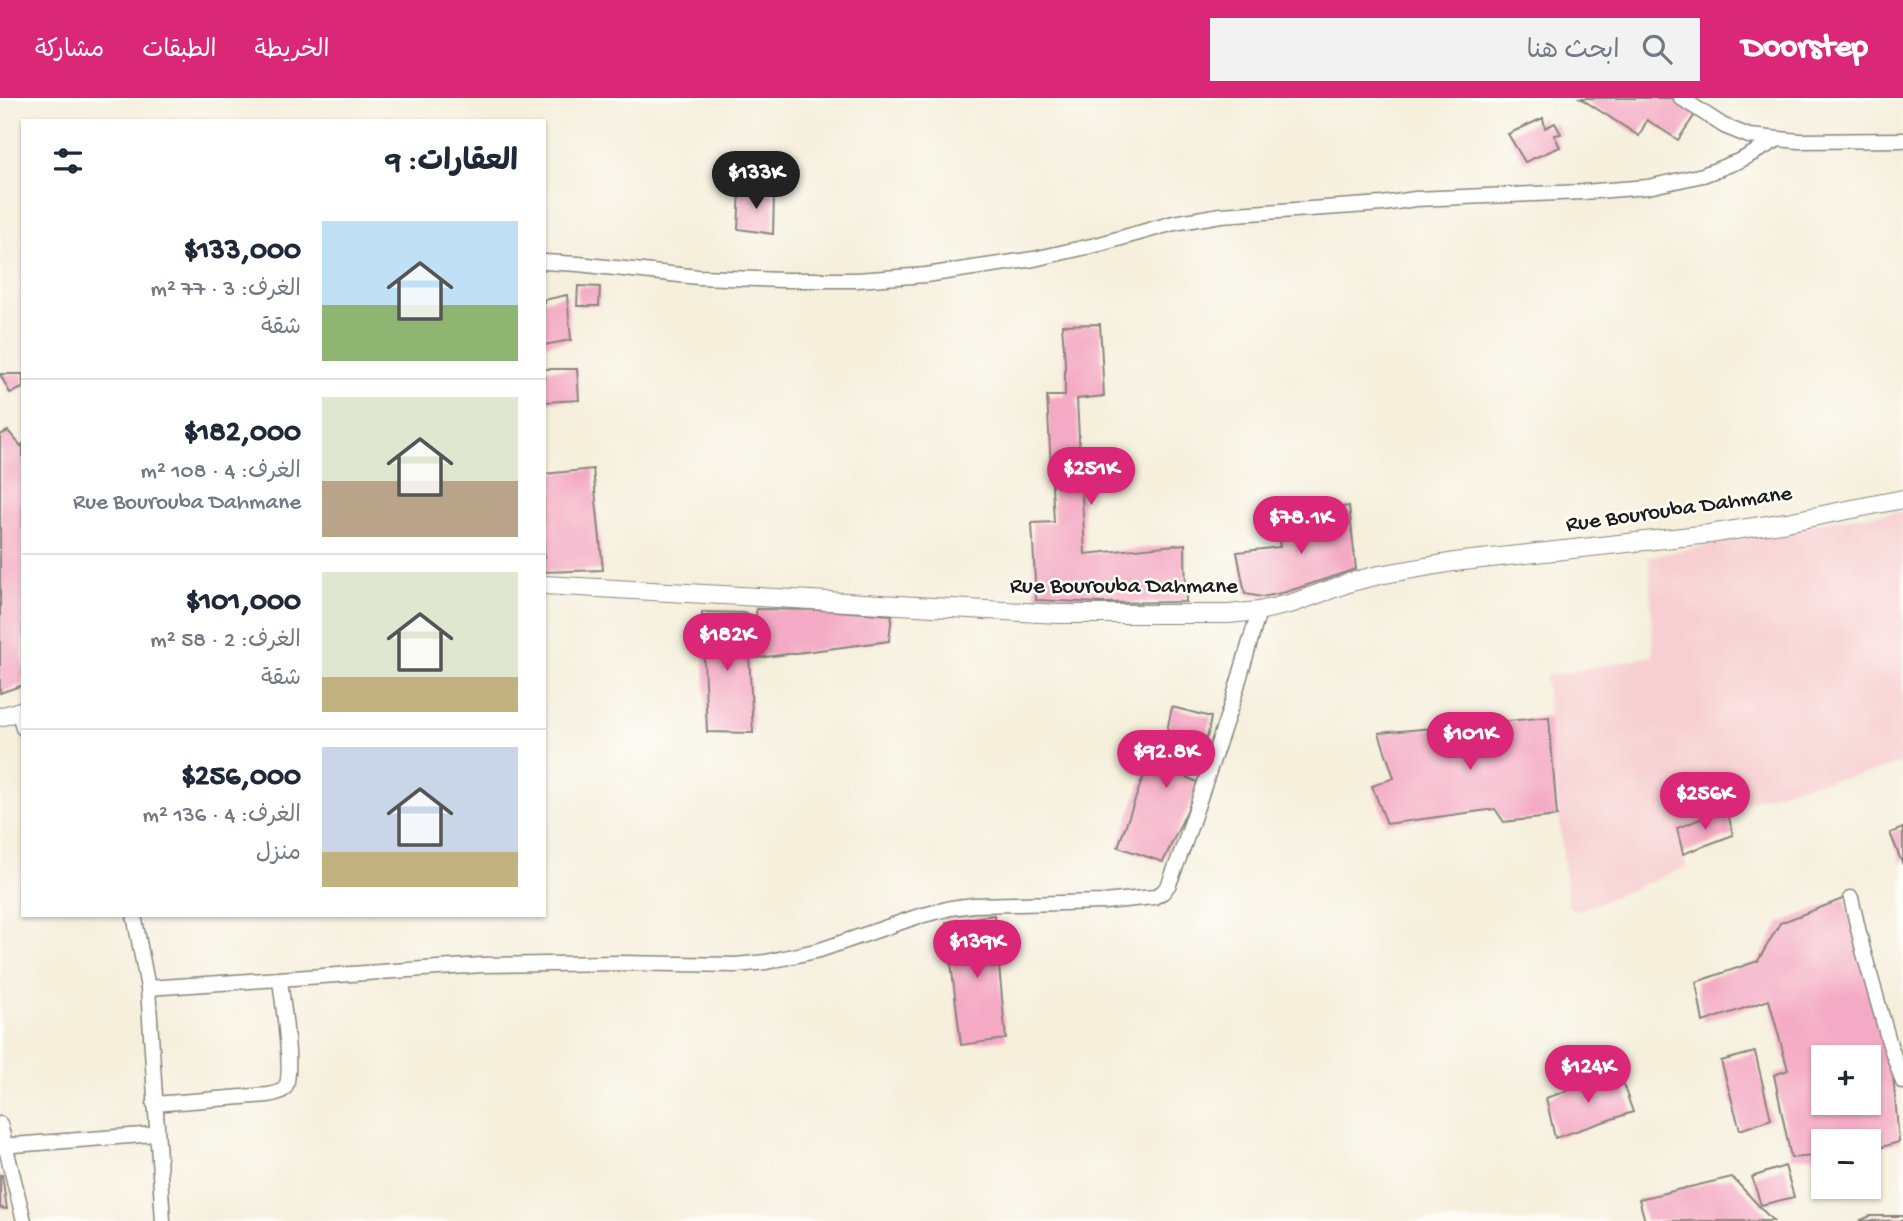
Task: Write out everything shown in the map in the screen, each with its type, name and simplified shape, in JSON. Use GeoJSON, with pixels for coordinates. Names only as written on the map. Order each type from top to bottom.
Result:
{"type":"FeatureCollection","features":[{"type":"Feature","properties":{"kind":"street"},"geometry":{"type":"LineString","coordinates":[[1681,98],[1724,126],[1749,136],[1777,140],[1903,140]]}},
{"type":"Feature","properties":{"kind":"street"},"geometry":{"type":"LineString","coordinates":[[546,262],[698,277],[857,280],[926,275],[1034,259],[1100,244],[1162,225],[1221,215],[1383,204],[1415,198],[1556,194],[1648,187],[1703,175],[1741,160],[1777,140]]}},
{"type":"Feature","properties":{"kind":"street","name":"Rue Bourouba Dahmane"},"geometry":{"type":"LineString","coordinates":[[546,584],[1059,614],[1228,614],[1259,611],[1293,603],[1379,575],[1454,562],[1709,534],[1903,499]]}},
{"type":"Feature","properties":{"kind":"street"},"geometry":{"type":"LineString","coordinates":[[148,989],[482,965],[736,965],[766,962],[820,950],[916,917],[951,908],[1104,902],[1154,897],[1163,892],[1169,884],[1184,845],[1259,611]]}},
{"type":"Feature","properties":{"kind":"street"},"geometry":{"type":"LineString","coordinates":[[0,717],[21,717]]}},
{"type":"Feature","properties":{"kind":"street"},"geometry":{"type":"LineString","coordinates":[[1851,898],[1863,950],[1903,1082]]}},
{"type":"Feature","properties":{"kind":"street"},"geometry":{"type":"LineString","coordinates":[[134,917],[148,989],[163,1221]]}},
{"type":"Feature","properties":{"kind":"street"},"geometry":{"type":"LineString","coordinates":[[154,1104],[268,1095],[279,1093],[285,1088],[289,1078],[280,980]]}},
{"type":"Feature","properties":{"kind":"street"},"geometry":{"type":"LineString","coordinates":[[0,1124],[3,1146],[24,1221]]}},
{"type":"Feature","properties":{"kind":"street"},"geometry":{"type":"LineString","coordinates":[[3,1146],[156,1134]]}},
{"type":"Feature","properties":{"kind":"shaded area"},"geometry":{"type":"Polygon","coordinates":[[[1903,511],[1903,763],[1867,774],[1797,786],[1678,828],[1686,867],[1576,912],[1568,905],[1545,676],[1653,656],[1649,557],[1834,520],[1903,511]]]}},
{"type":"Feature","properties":{"kind":"building"},"geometry":{"type":"Polygon","coordinates":[[[1580,98],[1678,98],[1698,110],[1678,140],[1647,120],[1639,136],[1580,98]]]}},
{"type":"Feature","properties":{"kind":"building"},"geometry":{"type":"Polygon","coordinates":[[[1543,118],[1545,128],[1555,123],[1561,134],[1554,135],[1560,147],[1525,162],[1508,134],[1543,118]]]}},
{"type":"Feature","properties":{"kind":"building"},"geometry":{"type":"Polygon","coordinates":[[[740,190],[774,192],[773,234],[738,229],[740,190]]]}},
{"type":"Feature","properties":{"kind":"building"},"geometry":{"type":"Polygon","coordinates":[[[578,286],[600,287],[599,306],[577,306],[578,286]]]}},
{"type":"Feature","properties":{"kind":"building"},"geometry":{"type":"Polygon","coordinates":[[[567,295],[571,340],[546,345],[546,300],[567,295]]]}},
{"type":"Feature","properties":{"kind":"building"},"geometry":{"type":"Polygon","coordinates":[[[1100,324],[1104,396],[1077,399],[1085,554],[1185,544],[1186,602],[1101,603],[1036,600],[1032,523],[1054,522],[1047,396],[1065,396],[1062,325],[1100,324]]]}},
{"type":"Feature","properties":{"kind":"building"},"geometry":{"type":"Polygon","coordinates":[[[546,369],[577,369],[579,400],[546,402],[546,369]]]}},
{"type":"Feature","properties":{"kind":"building"},"geometry":{"type":"Polygon","coordinates":[[[0,374],[21,374],[21,389],[10,393],[0,374]]]}},
{"type":"Feature","properties":{"kind":"building"},"geometry":{"type":"Polygon","coordinates":[[[8,431],[21,446],[21,686],[0,693],[0,435],[8,431]]]}},
{"type":"Feature","properties":{"kind":"building"},"geometry":{"type":"Polygon","coordinates":[[[593,469],[603,570],[546,572],[546,474],[593,469]]]}},
{"type":"Feature","properties":{"kind":"building"},"geometry":{"type":"Polygon","coordinates":[[[1349,506],[1356,569],[1286,592],[1262,597],[1245,594],[1237,552],[1280,547],[1277,528],[1324,519],[1322,511],[1349,506]]]}},
{"type":"Feature","properties":{"kind":"building"},"geometry":{"type":"Polygon","coordinates":[[[756,609],[892,615],[889,641],[757,658],[756,609]]]}},
{"type":"Feature","properties":{"kind":"building"},"geometry":{"type":"Polygon","coordinates":[[[702,612],[747,613],[753,733],[707,732],[702,612]]]}},
{"type":"Feature","properties":{"kind":"building"},"geometry":{"type":"Polygon","coordinates":[[[1172,707],[1211,717],[1208,734],[1197,759],[1176,757],[1171,770],[1197,782],[1195,794],[1163,862],[1118,847],[1145,772],[1157,777],[1172,707]]]}},
{"type":"Feature","properties":{"kind":"building"},"geometry":{"type":"Polygon","coordinates":[[[1549,717],[1557,816],[1504,822],[1495,809],[1387,824],[1372,786],[1394,778],[1379,733],[1549,717]]]}},
{"type":"Feature","properties":{"kind":"building"},"geometry":{"type":"Polygon","coordinates":[[[1727,809],[1733,835],[1683,854],[1677,828],[1727,809]]]}},
{"type":"Feature","properties":{"kind":"building"},"geometry":{"type":"Polygon","coordinates":[[[1903,828],[1903,865],[1890,833],[1903,828]]]}},
{"type":"Feature","properties":{"kind":"building"},"geometry":{"type":"Polygon","coordinates":[[[1845,898],[1893,1075],[1899,1142],[1881,1147],[1881,1129],[1811,1129],[1811,1156],[1791,1158],[1774,1075],[1788,1070],[1769,1000],[1703,1022],[1696,982],[1758,961],[1780,923],[1845,898]]]}},
{"type":"Feature","properties":{"kind":"building"},"geometry":{"type":"Polygon","coordinates":[[[994,915],[1006,1039],[961,1045],[946,922],[994,915]]]}},
{"type":"Feature","properties":{"kind":"building"},"geometry":{"type":"Polygon","coordinates":[[[1755,1052],[1771,1119],[1740,1130],[1721,1061],[1755,1052]]]}},
{"type":"Feature","properties":{"kind":"building"},"geometry":{"type":"Polygon","coordinates":[[[1619,1073],[1633,1112],[1555,1138],[1546,1098],[1619,1073]]]}},
{"type":"Feature","properties":{"kind":"building"},"geometry":{"type":"Polygon","coordinates":[[[1785,1166],[1794,1197],[1761,1205],[1752,1177],[1785,1166]]]}},
{"type":"Feature","properties":{"kind":"building"},"geometry":{"type":"Polygon","coordinates":[[[2,1175],[7,1209],[0,1208],[2,1175]]]}},
{"type":"Feature","properties":{"kind":"building"},"geometry":{"type":"Polygon","coordinates":[[[1732,1177],[1773,1221],[1645,1221],[1639,1199],[1732,1177]]]}},
{"type":"Feature","properties":{"kind":"building"},"geometry":{"type":"Polygon","coordinates":[[[1870,1216],[1903,1216],[1903,1221],[1859,1221],[1870,1216]]]}}]}
